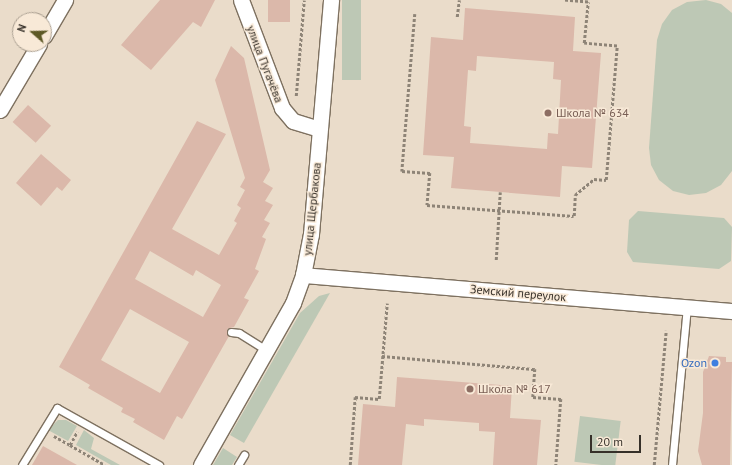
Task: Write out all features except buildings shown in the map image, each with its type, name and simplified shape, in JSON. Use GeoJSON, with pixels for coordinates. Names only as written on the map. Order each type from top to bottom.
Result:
{"type":"FeatureCollection","features":[{"type":"Feature","properties":{"kind":"street"},"geometry":{"type":"LineString","coordinates":[[52,22],[65,0]]}},
{"type":"Feature","properties":{"kind":"street","name":"улица Пугачёва"},"geometry":{"type":"LineString","coordinates":[[242,0],[282,108],[292,121],[319,130]]}},
{"type":"Feature","properties":{"kind":"street","name":"улица Щербакова"},"geometry":{"type":"LineString","coordinates":[[201,465],[293,303],[303,275],[311,234],[331,0]]}},
{"type":"Feature","properties":{"kind":"street"},"geometry":{"type":"LineString","coordinates":[[0,110],[34,52]]}},
{"type":"Feature","properties":{"kind":"street","name":"Земский переулок"},"geometry":{"type":"LineString","coordinates":[[303,275],[732,311]]}},
{"type":"Feature","properties":{"kind":"lane"},"geometry":{"type":"LineString","coordinates":[[672,465],[687,308]]}},
{"type":"Feature","properties":{"kind":"lane"},"geometry":{"type":"LineString","coordinates":[[231,332],[239,333],[266,350]]}},
{"type":"Feature","properties":{"kind":"lane"},"geometry":{"type":"LineString","coordinates":[[22,465],[57,408],[159,465]]}},
{"type":"Feature","properties":{"kind":"lane"},"geometry":{"type":"LineString","coordinates":[[238,465],[244,455]]}},
{"type":"Feature","properties":{"kind":"path"},"geometry":{"type":"LineString","coordinates":[[296,96],[304,0]]}},
{"type":"Feature","properties":{"kind":"path"},"geometry":{"type":"LineString","coordinates":[[457,17],[459,0]]}},
{"type":"Feature","properties":{"kind":"path"},"geometry":{"type":"LineString","coordinates":[[415,14],[402,171],[430,173],[427,205],[574,216],[575,195],[594,179],[606,180],[617,46],[584,43],[588,2],[564,0]]}},
{"type":"Feature","properties":{"kind":"path"},"geometry":{"type":"LineString","coordinates":[[496,260],[500,192]]}},
{"type":"Feature","properties":{"kind":"path"},"geometry":{"type":"LineString","coordinates":[[350,465],[355,397],[379,399],[387,303]]}},
{"type":"Feature","properties":{"kind":"path"},"geometry":{"type":"LineString","coordinates":[[654,465],[666,331]]}},
{"type":"Feature","properties":{"kind":"path"},"geometry":{"type":"LineString","coordinates":[[382,356],[535,369],[533,397],[561,400],[556,465]]}},
{"type":"Feature","properties":{"kind":"path"},"geometry":{"type":"LineString","coordinates":[[70,445],[82,421]]}},
{"type":"Feature","properties":{"kind":"path"},"geometry":{"type":"LineString","coordinates":[[43,430],[105,465]]}},
{"type":"Feature","properties":{"kind":"green space"},"geometry":{"type":"Polygon","coordinates":[[[342,0],[361,0],[361,80],[342,80],[342,0]]]}},
{"type":"Feature","properties":{"kind":"green space"},"geometry":{"type":"Polygon","coordinates":[[[706,0],[721,4],[732,13],[732,171],[721,185],[706,193],[689,195],[673,191],[659,180],[651,165],[649,148],[657,40],[662,24],[672,10],[687,2],[706,0]]]}},
{"type":"Feature","properties":{"kind":"green space"},"geometry":{"type":"Polygon","coordinates":[[[638,211],[724,218],[732,227],[731,261],[719,269],[633,262],[627,252],[629,220],[638,211]]]}},
{"type":"Feature","properties":{"kind":"green space"},"geometry":{"type":"Polygon","coordinates":[[[330,293],[244,443],[230,435],[300,313],[319,296],[330,293]]]}},
{"type":"Feature","properties":{"kind":"green space"},"geometry":{"type":"Polygon","coordinates":[[[580,416],[621,421],[615,465],[574,462],[580,416]]]}},
{"type":"Feature","properties":{"kind":"green space"},"geometry":{"type":"Polygon","coordinates":[[[58,420],[66,420],[77,426],[68,441],[48,430],[58,420]]]}},
{"type":"Feature","properties":{"kind":"green space"},"geometry":{"type":"Polygon","coordinates":[[[84,430],[94,438],[91,449],[120,465],[111,465],[76,445],[84,430]]]}},
{"type":"Feature","properties":{"kind":"green space"},"geometry":{"type":"Polygon","coordinates":[[[223,448],[237,457],[232,465],[213,465],[223,448]]]}},
{"type":"Feature","properties":{"kind":"place","name":"Школа № 634"},"geometry":{"type":"Point","coordinates":[548,113]}},
{"type":"Feature","properties":{"kind":"place","name":"Ozon"},"geometry":{"type":"Point","coordinates":[715,363]}},
{"type":"Feature","properties":{"kind":"place","name":"Школа № 617"},"geometry":{"type":"Point","coordinates":[470,389]}}]}
